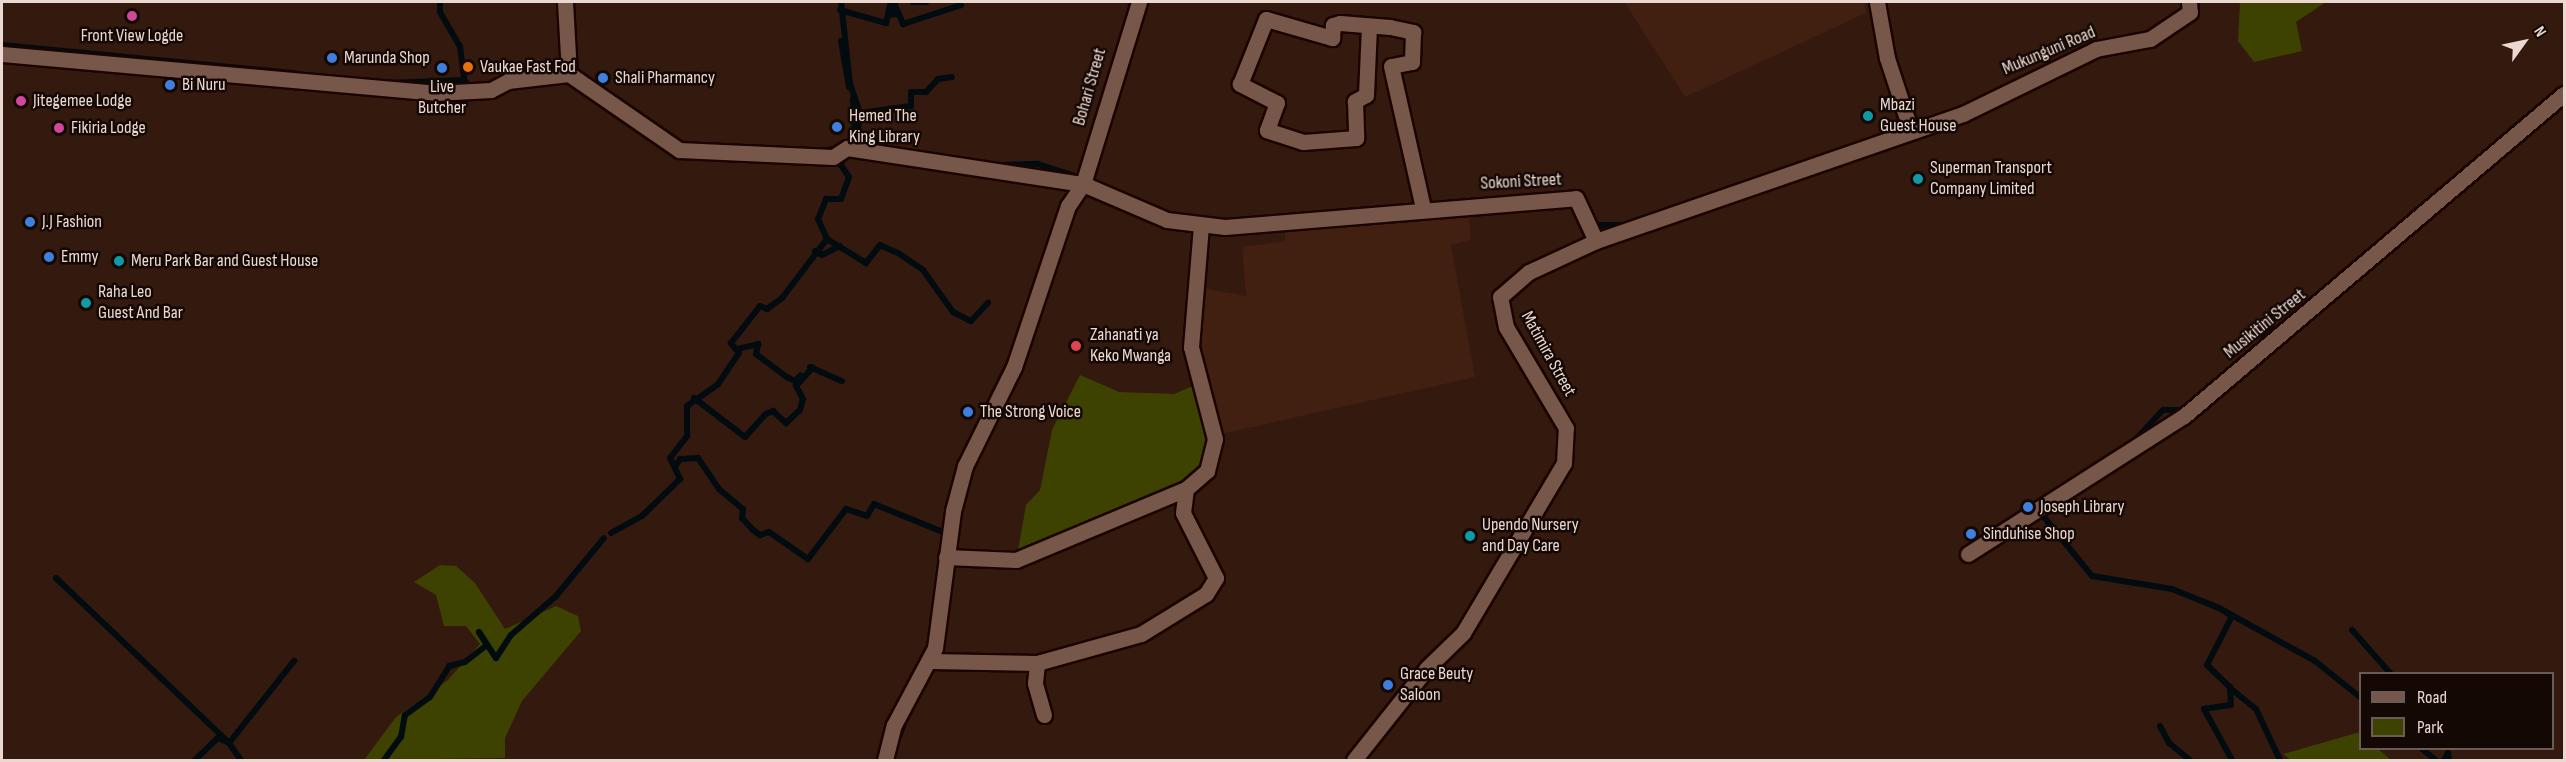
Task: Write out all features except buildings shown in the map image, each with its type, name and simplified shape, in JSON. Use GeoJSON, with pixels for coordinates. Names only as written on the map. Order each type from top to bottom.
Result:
{"type":"FeatureCollection","features":[{"type":"Feature","properties":{"kind":"street"},"geometry":{"type":"LineString","coordinates":[[2,54],[435,93],[491,90],[508,81],[569,74],[564,2]]}},
{"type":"Feature","properties":{"kind":"street","name":"Bohari Street"},"geometry":{"type":"LineString","coordinates":[[931,661],[946,557],[965,466],[1014,367],[1068,206],[1083,184],[1139,2]]}},
{"type":"Feature","properties":{"kind":"street"},"geometry":{"type":"LineString","coordinates":[[1596,241],[1911,131],[1887,58],[1877,2]]}},
{"type":"Feature","properties":{"kind":"street","name":"Mukunguni Road"},"geometry":{"type":"LineString","coordinates":[[1911,131],[1963,114],[2096,49],[2150,39],[2190,12],[2189,2]]}},
{"type":"Feature","properties":{"kind":"street"},"geometry":{"type":"LineString","coordinates":[[1369,26],[1366,95],[1355,101],[1356,138],[1303,142],[1267,130],[1277,103],[1240,84],[1262,24],[1266,19],[1332,38],[1336,24],[1369,26],[1413,32],[1412,62],[1392,66],[1424,208]]}},
{"type":"Feature","properties":{"kind":"street","name":"Sokoni Street"},"geometry":{"type":"LineString","coordinates":[[569,74],[679,150],[833,157],[847,148],[1083,184],[1149,214],[1198,226],[1576,198],[1596,241]]}},
{"type":"Feature","properties":{"kind":"street","name":"Musikitini Street"},"geometry":{"type":"LineString","coordinates":[[1968,554],[2184,416],[2565,94]]}},
{"type":"Feature","properties":{"kind":"street"},"geometry":{"type":"LineString","coordinates":[[946,557],[1016,560],[1186,489],[1207,471],[1215,440],[1191,348],[1198,226]]}},
{"type":"Feature","properties":{"kind":"street","name":"Matimira Street"},"geometry":{"type":"LineString","coordinates":[[1354,760],[1427,668],[1463,633],[1564,463],[1566,428],[1506,327],[1500,297],[1529,272],[1596,241]]}},
{"type":"Feature","properties":{"kind":"street"},"geometry":{"type":"LineString","coordinates":[[885,760],[894,724],[931,661],[1037,663],[1104,643],[1119,644],[1206,594],[1216,578],[1184,519],[1186,489]]}},
{"type":"Feature","properties":{"kind":"street"},"geometry":{"type":"LineString","coordinates":[[1037,663],[1035,683],[1044,715]]}},
{"type":"Feature","properties":{"kind":"shaded area"},"geometry":{"type":"Polygon","coordinates":[[[1864,2],[1866,13],[1685,97],[1625,3],[1864,2]]]}},
{"type":"Feature","properties":{"kind":"shaded area"},"geometry":{"type":"Polygon","coordinates":[[[1468,206],[1471,240],[1451,245],[1475,377],[1217,435],[1198,352],[1197,287],[1246,296],[1242,247],[1285,241],[1284,221],[1468,206]]]}},
{"type":"Feature","properties":{"kind":"green space"},"geometry":{"type":"Polygon","coordinates":[[[2240,2],[2326,2],[2296,22],[2302,51],[2254,62],[2238,41],[2240,2]]]}},
{"type":"Feature","properties":{"kind":"green space"},"geometry":{"type":"Polygon","coordinates":[[[1080,375],[1119,392],[1174,394],[1193,386],[1205,406],[1210,434],[1203,467],[1182,483],[1017,556],[1026,505],[1040,490],[1052,430],[1080,375]]]}},
{"type":"Feature","properties":{"kind":"green space"},"geometry":{"type":"Polygon","coordinates":[[[440,565],[456,566],[475,583],[505,629],[556,606],[578,616],[581,631],[522,701],[505,738],[505,758],[364,760],[396,717],[448,680],[480,644],[466,626],[444,626],[436,595],[414,582],[440,565]]]}},
{"type":"Feature","properties":{"kind":"green space"},"geometry":{"type":"Polygon","coordinates":[[[2359,732],[2359,750],[2379,750],[2391,760],[2291,760],[2283,754],[2359,732]]]}},
{"type":"Feature","properties":{"kind":"waterway"},"geometry":{"type":"LineString","coordinates":[[440,2],[440,12],[460,46],[464,80]]}},
{"type":"Feature","properties":{"kind":"waterway"},"geometry":{"type":"LineString","coordinates":[[841,2],[850,84],[860,113],[856,144]]}},
{"type":"Feature","properties":{"kind":"waterway"},"geometry":{"type":"LineString","coordinates":[[913,2],[926,2]]}},
{"type":"Feature","properties":{"kind":"waterway"},"geometry":{"type":"LineString","coordinates":[[840,10],[886,23],[890,5],[889,15],[896,14],[895,5],[903,24],[961,5]]}},
{"type":"Feature","properties":{"kind":"waterway"},"geometry":{"type":"LineString","coordinates":[[841,41],[849,87]]}},
{"type":"Feature","properties":{"kind":"waterway"},"geometry":{"type":"LineString","coordinates":[[2,45],[295,73]]}},
{"type":"Feature","properties":{"kind":"waterway"},"geometry":{"type":"LineString","coordinates":[[860,113],[911,106],[911,92],[926,92],[938,79],[952,77]]}},
{"type":"Feature","properties":{"kind":"waterway"},"geometry":{"type":"LineString","coordinates":[[386,83],[464,80],[472,89]]}},
{"type":"Feature","properties":{"kind":"waterway"},"geometry":{"type":"LineString","coordinates":[[853,99],[855,137]]}},
{"type":"Feature","properties":{"kind":"waterway"},"geometry":{"type":"LineString","coordinates":[[2530,132],[2564,104]]}},
{"type":"Feature","properties":{"kind":"waterway"},"geometry":{"type":"LineString","coordinates":[[814,154],[843,146]]}},
{"type":"Feature","properties":{"kind":"waterway"},"geometry":{"type":"LineString","coordinates":[[611,533],[643,515],[680,479],[670,458],[687,436],[687,406],[718,384],[739,353],[731,343],[760,306],[767,309],[782,298],[827,239],[818,219],[826,199],[841,199],[849,177],[841,165],[845,153]]}},
{"type":"Feature","properties":{"kind":"waterway"},"geometry":{"type":"LineString","coordinates":[[1002,165],[1038,164],[1072,175]]}},
{"type":"Feature","properties":{"kind":"waterway"},"geometry":{"type":"LineString","coordinates":[[1596,225],[1626,225]]}},
{"type":"Feature","properties":{"kind":"waterway"},"geometry":{"type":"LineString","coordinates":[[827,239],[866,263],[880,245],[898,253],[923,270],[953,312],[971,321],[988,303]]}},
{"type":"Feature","properties":{"kind":"waterway"},"geometry":{"type":"LineString","coordinates":[[815,251],[822,255],[840,246]]}},
{"type":"Feature","properties":{"kind":"waterway"},"geometry":{"type":"LineString","coordinates":[[2263,345],[2264,332],[2280,328]]}},
{"type":"Feature","properties":{"kind":"waterway"},"geometry":{"type":"LineString","coordinates":[[737,349],[758,344],[756,354],[787,377],[795,381],[801,375]]}},
{"type":"Feature","properties":{"kind":"waterway"},"geometry":{"type":"LineString","coordinates":[[810,367],[842,381]]}},
{"type":"Feature","properties":{"kind":"waterway"},"geometry":{"type":"LineString","coordinates":[[694,398],[745,437],[766,414],[773,411],[786,423],[800,410],[803,399],[796,386],[813,367]]}},
{"type":"Feature","properties":{"kind":"waterway"},"geometry":{"type":"LineString","coordinates":[[2135,440],[2163,410],[2184,410]]}},
{"type":"Feature","properties":{"kind":"waterway"},"geometry":{"type":"LineString","coordinates":[[675,467],[680,459],[698,458],[719,489],[743,509],[742,518],[753,530],[760,535],[769,532],[808,559],[846,509],[867,516],[874,504],[948,534]]}},
{"type":"Feature","properties":{"kind":"waterway"},"geometry":{"type":"LineString","coordinates":[[2039,511],[2092,576],[2172,589],[2219,608],[2315,661],[2359,696]]}},
{"type":"Feature","properties":{"kind":"waterway"},"geometry":{"type":"LineString","coordinates":[[384,760],[401,737],[405,715],[430,697],[449,666],[465,662],[487,645],[479,632],[496,658],[511,635],[556,596],[604,538]]}},
{"type":"Feature","properties":{"kind":"waterway"},"geometry":{"type":"LineString","coordinates":[[56,578],[229,743],[294,661]]}},
{"type":"Feature","properties":{"kind":"waterway"},"geometry":{"type":"LineString","coordinates":[[2227,613],[2232,616],[2207,665],[2230,687],[2231,705],[2204,709],[2232,760]]}},
{"type":"Feature","properties":{"kind":"waterway"},"geometry":{"type":"LineString","coordinates":[[2352,630],[2389,672]]}},
{"type":"Feature","properties":{"kind":"waterway"},"geometry":{"type":"LineString","coordinates":[[2230,688],[2256,709],[2280,760]]}},
{"type":"Feature","properties":{"kind":"waterway"},"geometry":{"type":"LineString","coordinates":[[896,745],[907,715]]}},
{"type":"Feature","properties":{"kind":"waterway"},"geometry":{"type":"LineString","coordinates":[[2160,726],[2169,743],[2190,760]]}},
{"type":"Feature","properties":{"kind":"waterway"},"geometry":{"type":"LineString","coordinates":[[195,760],[218,738],[229,743],[241,760]]}},
{"type":"Feature","properties":{"kind":"waterway"},"geometry":{"type":"LineString","coordinates":[[2424,750],[2436,760]]}},
{"type":"Feature","properties":{"kind":"waterway"},"geometry":{"type":"LineString","coordinates":[[2444,760],[2448,753],[2449,760]]}},
{"type":"Feature","properties":{"kind":"place","name":"Front View Logde"},"geometry":{"type":"Point","coordinates":[132,16]}},
{"type":"Feature","properties":{"kind":"place","name":"Marunda Shop"},"geometry":{"type":"Point","coordinates":[332,58]}},
{"type":"Feature","properties":{"kind":"place","name":"Vaukae Fast Fod"},"geometry":{"type":"Point","coordinates":[468,67]}},
{"type":"Feature","properties":{"kind":"place","name":"Live Butcher"},"geometry":{"type":"Point","coordinates":[442,68]}},
{"type":"Feature","properties":{"kind":"place","name":"Shali Pharmancy"},"geometry":{"type":"Point","coordinates":[603,78]}},
{"type":"Feature","properties":{"kind":"place","name":"Bi Nuru"},"geometry":{"type":"Point","coordinates":[170,85]}},
{"type":"Feature","properties":{"kind":"place","name":"Jitegemee Lodge"},"geometry":{"type":"Point","coordinates":[21,101]}},
{"type":"Feature","properties":{"kind":"place","name":"Mbazi Guest House"},"geometry":{"type":"Point","coordinates":[1868,116]}},
{"type":"Feature","properties":{"kind":"place","name":"Hemed The King Library"},"geometry":{"type":"Point","coordinates":[837,127]}},
{"type":"Feature","properties":{"kind":"place","name":"Fikiria Lodge"},"geometry":{"type":"Point","coordinates":[59,128]}},
{"type":"Feature","properties":{"kind":"place","name":"Superman Transport Company Limited"},"geometry":{"type":"Point","coordinates":[1918,179]}},
{"type":"Feature","properties":{"kind":"place","name":"J.J Fashion"},"geometry":{"type":"Point","coordinates":[30,222]}},
{"type":"Feature","properties":{"kind":"place","name":"Emmy"},"geometry":{"type":"Point","coordinates":[49,257]}},
{"type":"Feature","properties":{"kind":"place","name":"Meru Park Bar and Guest House"},"geometry":{"type":"Point","coordinates":[119,261]}},
{"type":"Feature","properties":{"kind":"place","name":"Raha Leo Guest And Bar"},"geometry":{"type":"Point","coordinates":[86,303]}},
{"type":"Feature","properties":{"kind":"place","name":"Zahanati ya Keko Mwanga"},"geometry":{"type":"Point","coordinates":[1076,346]}},
{"type":"Feature","properties":{"kind":"place","name":"The Strong Voice"},"geometry":{"type":"Point","coordinates":[968,412]}},
{"type":"Feature","properties":{"kind":"place","name":"Joseph Library"},"geometry":{"type":"Point","coordinates":[2028,507]}},
{"type":"Feature","properties":{"kind":"place","name":"Sinduhise Shop"},"geometry":{"type":"Point","coordinates":[1971,534]}},
{"type":"Feature","properties":{"kind":"place","name":"Upendo Nursery and Day Care"},"geometry":{"type":"Point","coordinates":[1470,536]}},
{"type":"Feature","properties":{"kind":"place","name":"Grace Beuty Saloon"},"geometry":{"type":"Point","coordinates":[1388,685]}}]}
